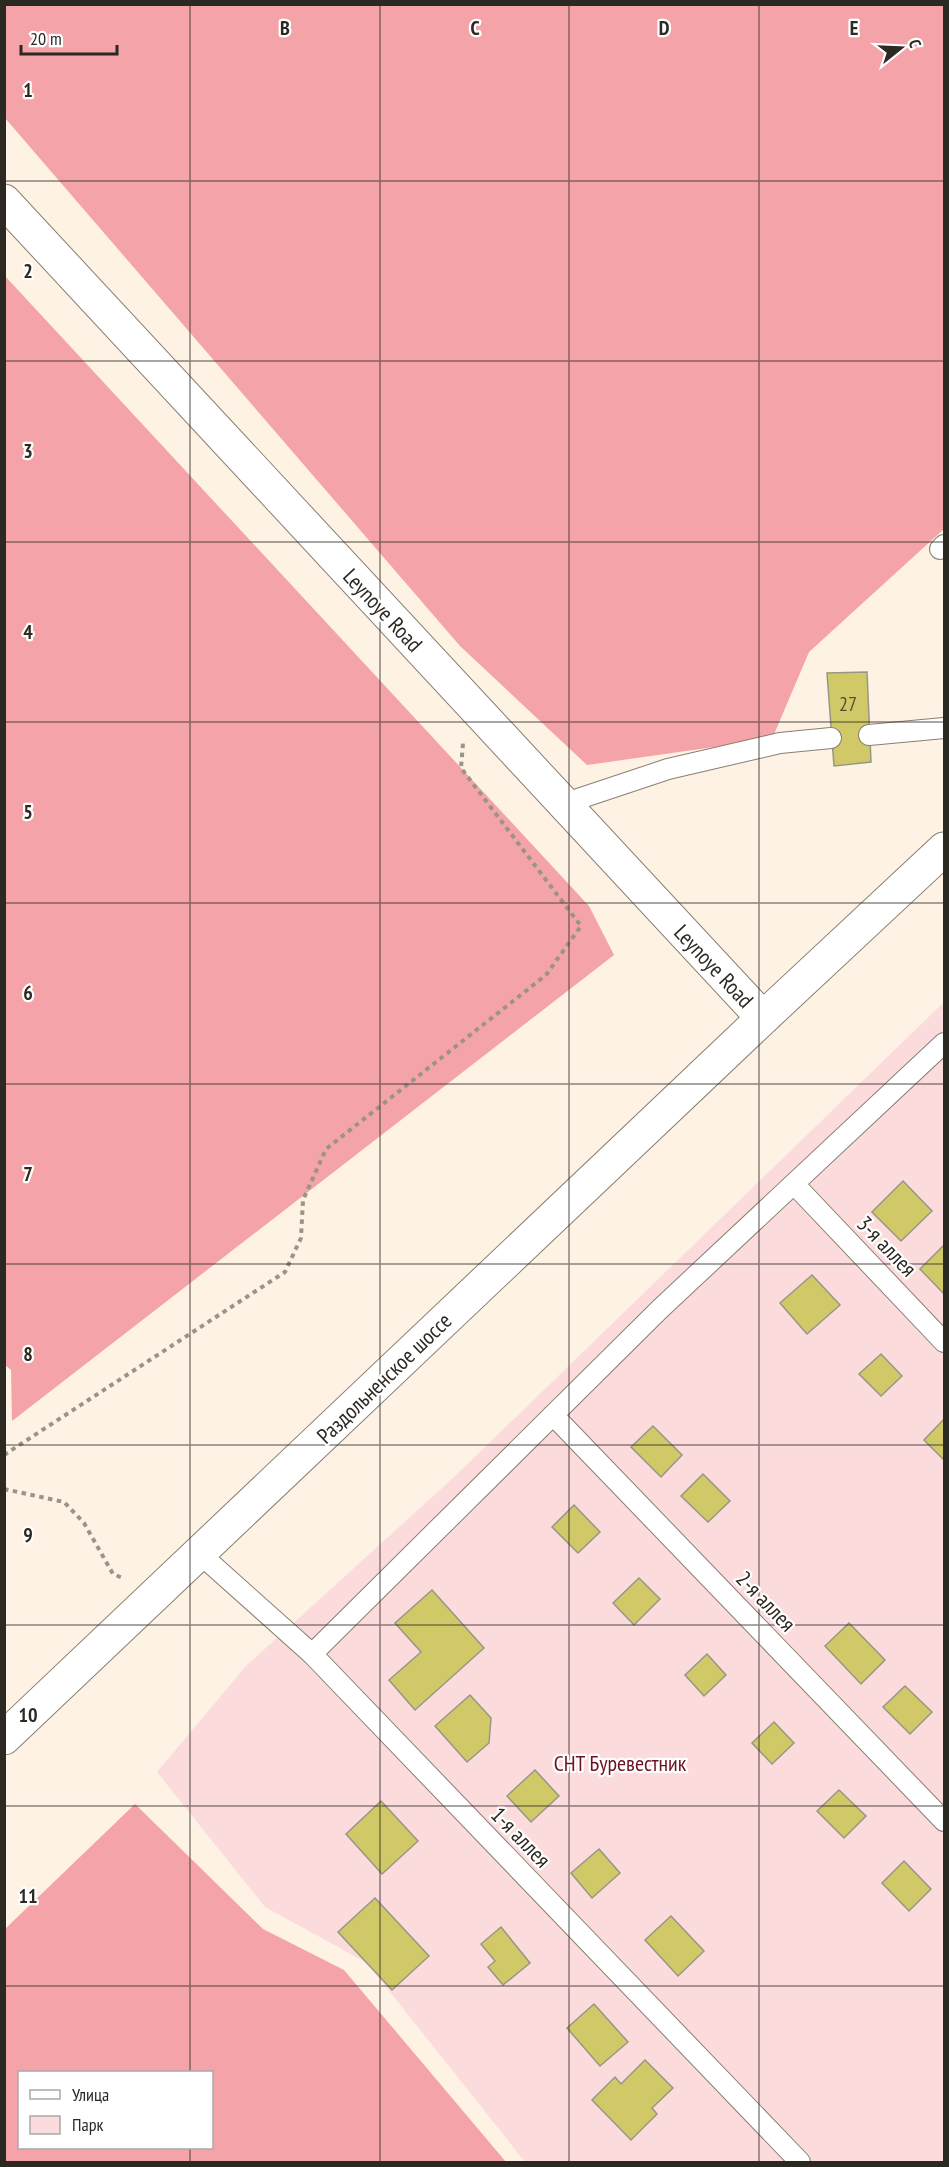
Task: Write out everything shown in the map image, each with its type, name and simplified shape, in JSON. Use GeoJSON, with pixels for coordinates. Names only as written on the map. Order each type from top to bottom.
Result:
{"type":"FeatureCollection","features":[{"type":"Feature","properties":{"kind":"main road","name":"Leynoye Road"},"geometry":{"type":"LineString","coordinates":[[4,201],[763,1018]]}},
{"type":"Feature","properties":{"kind":"main road","name":"Раздольненское шоссе"},"geometry":{"type":"LineString","coordinates":[[4,1738],[763,1018],[945,849]]}},
{"type":"Feature","properties":{"kind":"lane"},"geometry":{"type":"LineString","coordinates":[[869,735],[945,728]]}},
{"type":"Feature","properties":{"kind":"lane"},"geometry":{"type":"LineString","coordinates":[[563,804],[668,769],[780,743],[831,738]]}},
{"type":"Feature","properties":{"kind":"lane"},"geometry":{"type":"LineString","coordinates":[[312,1654],[660,1309],[945,1043]]}},
{"type":"Feature","properties":{"kind":"lane","name":"3-я аллея"},"geometry":{"type":"LineString","coordinates":[[794,1184],[945,1342]]}},
{"type":"Feature","properties":{"kind":"lane","name":"2-я аллея"},"geometry":{"type":"LineString","coordinates":[[553,1414],[945,1821]]}},
{"type":"Feature","properties":{"kind":"lane","name":"1-я аллея"},"geometry":{"type":"LineString","coordinates":[[199,1553],[312,1654],[800,2163]]}},
{"type":"Feature","properties":{"kind":"path"},"geometry":{"type":"LineString","coordinates":[[4,1455],[285,1272],[302,1238],[303,1200],[326,1149],[546,975],[581,926],[461,768],[467,700]]}},
{"type":"Feature","properties":{"kind":"path"},"geometry":{"type":"LineString","coordinates":[[4,1489],[64,1502],[84,1524],[113,1574],[128,1581]]}},
{"type":"Feature","properties":{"kind":"green space","name":"СНТ Буревестник"},"geometry":{"type":"Polygon","coordinates":[[[944,1002],[944,2162],[525,2162],[367,1963],[265,1907],[157,1772],[246,1666],[453,1478],[944,1002]]]}},
{"type":"Feature","properties":{"kind":"shaded area"},"geometry":{"type":"Polygon","coordinates":[[[4,5],[944,5],[944,529],[809,652],[772,739],[587,765],[460,646],[5,118],[4,5]]]}},
{"type":"Feature","properties":{"kind":"shaded area"},"geometry":{"type":"Polygon","coordinates":[[[5,276],[589,906],[614,955],[12,1421],[11,1370],[4,1364],[5,276]]]}},
{"type":"Feature","properties":{"kind":"shaded area"},"geometry":{"type":"Polygon","coordinates":[[[135,1804],[263,1929],[344,1970],[506,2162],[5,2162],[5,1929],[135,1804]]]}},
{"type":"Feature","properties":{"kind":"building"},"geometry":{"type":"Polygon","coordinates":[[[867,672],[871,762],[834,766],[827,673],[867,672]]]}},
{"type":"Feature","properties":{"kind":"building"},"geometry":{"type":"Polygon","coordinates":[[[903,1181],[932,1211],[901,1241],[872,1212],[903,1181]]]}},
{"type":"Feature","properties":{"kind":"building"},"geometry":{"type":"Polygon","coordinates":[[[944,1245],[944,1294],[920,1269],[944,1245]]]}},
{"type":"Feature","properties":{"kind":"building"},"geometry":{"type":"Polygon","coordinates":[[[812,1275],[840,1305],[807,1334],[780,1303],[812,1275]]]}},
{"type":"Feature","properties":{"kind":"building"},"geometry":{"type":"Polygon","coordinates":[[[881,1354],[902,1376],[881,1396],[859,1374],[881,1354]]]}},
{"type":"Feature","properties":{"kind":"building"},"geometry":{"type":"Polygon","coordinates":[[[944,1419],[944,1460],[924,1440],[944,1419]]]}},
{"type":"Feature","properties":{"kind":"building"},"geometry":{"type":"Polygon","coordinates":[[[653,1426],[682,1455],[661,1477],[631,1447],[653,1426]]]}},
{"type":"Feature","properties":{"kind":"building"},"geometry":{"type":"Polygon","coordinates":[[[703,1474],[730,1501],[708,1522],[681,1496],[703,1474]]]}},
{"type":"Feature","properties":{"kind":"building"},"geometry":{"type":"Polygon","coordinates":[[[574,1505],[600,1532],[578,1553],[552,1527],[574,1505]]]}},
{"type":"Feature","properties":{"kind":"building"},"geometry":{"type":"Polygon","coordinates":[[[639,1578],[660,1599],[634,1625],[613,1603],[639,1578]]]}},
{"type":"Feature","properties":{"kind":"building"},"geometry":{"type":"Polygon","coordinates":[[[432,1590],[484,1648],[415,1710],[389,1680],[421,1652],[395,1623],[432,1590]]]}},
{"type":"Feature","properties":{"kind":"building"},"geometry":{"type":"Polygon","coordinates":[[[849,1623],[885,1660],[861,1684],[825,1646],[849,1623]]]}},
{"type":"Feature","properties":{"kind":"building"},"geometry":{"type":"Polygon","coordinates":[[[707,1654],[726,1675],[704,1696],[685,1675],[707,1654]]]}},
{"type":"Feature","properties":{"kind":"building"},"geometry":{"type":"Polygon","coordinates":[[[905,1686],[932,1712],[910,1734],[883,1707],[905,1686]]]}},
{"type":"Feature","properties":{"kind":"building"},"geometry":{"type":"Polygon","coordinates":[[[470,1695],[491,1718],[489,1743],[467,1762],[435,1726],[470,1695]]]}},
{"type":"Feature","properties":{"kind":"building"},"geometry":{"type":"Polygon","coordinates":[[[774,1722],[794,1743],[772,1764],[752,1743],[774,1722]]]}},
{"type":"Feature","properties":{"kind":"building"},"geometry":{"type":"Polygon","coordinates":[[[535,1770],[559,1796],[531,1822],[507,1796],[535,1770]]]}},
{"type":"Feature","properties":{"kind":"building"},"geometry":{"type":"Polygon","coordinates":[[[839,1790],[866,1816],[844,1838],[817,1811],[839,1790]]]}},
{"type":"Feature","properties":{"kind":"building"},"geometry":{"type":"Polygon","coordinates":[[[381,1801],[418,1841],[382,1874],[346,1834],[381,1801]]]}},
{"type":"Feature","properties":{"kind":"building"},"geometry":{"type":"Polygon","coordinates":[[[599,1849],[620,1873],[592,1898],[571,1873],[599,1849]]]}},
{"type":"Feature","properties":{"kind":"building"},"geometry":{"type":"Polygon","coordinates":[[[904,1861],[931,1889],[909,1911],[882,1883],[904,1861]]]}},
{"type":"Feature","properties":{"kind":"building"},"geometry":{"type":"Polygon","coordinates":[[[375,1898],[429,1956],[392,1990],[338,1932],[375,1898]]]}},
{"type":"Feature","properties":{"kind":"building"},"geometry":{"type":"Polygon","coordinates":[[[671,1916],[704,1951],[678,1976],[645,1940],[671,1916]]]}},
{"type":"Feature","properties":{"kind":"building"},"geometry":{"type":"Polygon","coordinates":[[[501,1927],[530,1963],[503,1985],[488,1967],[495,1961],[481,1944],[501,1927]]]}},
{"type":"Feature","properties":{"kind":"building"},"geometry":{"type":"Polygon","coordinates":[[[594,2004],[628,2042],[600,2066],[567,2028],[594,2004]]]}},
{"type":"Feature","properties":{"kind":"building"},"geometry":{"type":"Polygon","coordinates":[[[645,2060],[673,2088],[652,2108],[657,2114],[631,2140],[592,2100],[615,2077],[621,2084],[645,2060]]]}}]}
